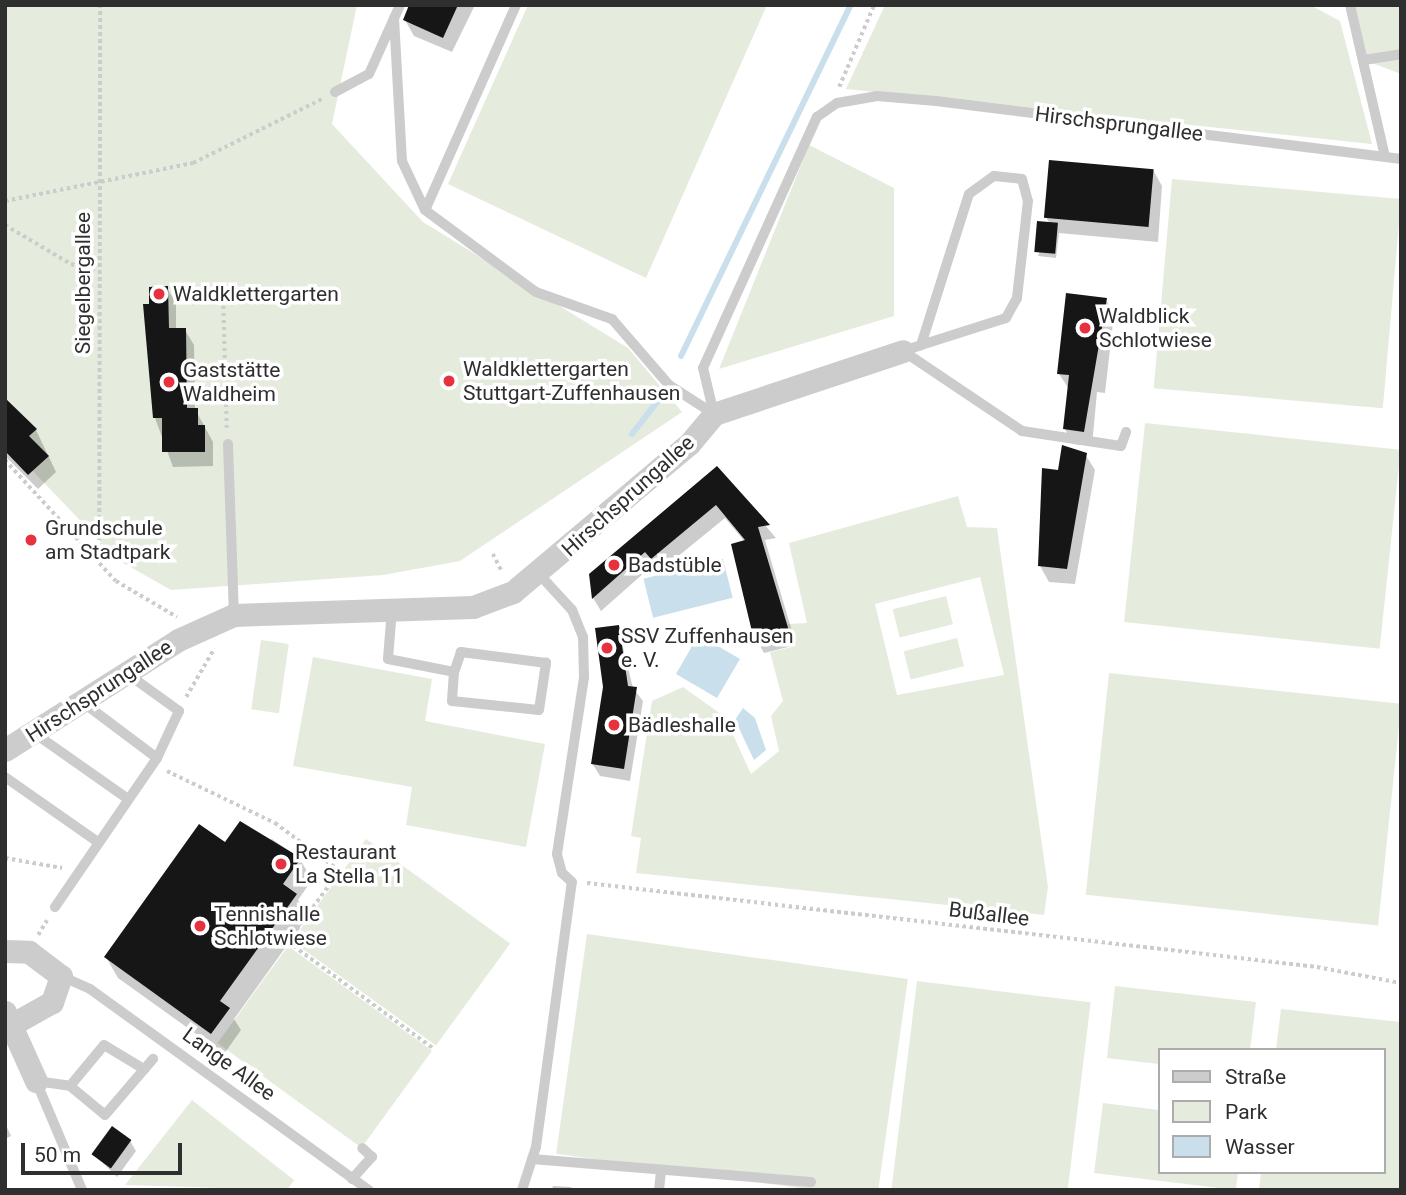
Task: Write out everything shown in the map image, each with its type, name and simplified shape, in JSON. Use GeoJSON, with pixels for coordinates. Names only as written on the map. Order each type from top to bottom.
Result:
{"type":"FeatureCollection","features":[{"type":"Feature","properties":{"kind":"street"},"geometry":{"type":"LineString","coordinates":[[714,414],[912,348]]}},
{"type":"Feature","properties":{"kind":"street","name":"Hirschsprungallee"},"geometry":{"type":"LineString","coordinates":[[5,750],[37,735],[200,627],[234,615],[474,607],[539,574],[689,444],[714,414]]}},
{"type":"Feature","properties":{"kind":"street"},"geometry":{"type":"LineString","coordinates":[[5,951],[29,952],[61,976],[52,1002],[8,1018],[36,1081]]}},
{"type":"Feature","properties":{"kind":"lane"},"geometry":{"type":"LineString","coordinates":[[335,92],[369,74],[400,5]]}},
{"type":"Feature","properties":{"kind":"lane"},"geometry":{"type":"LineString","coordinates":[[425,210],[516,5]]}},
{"type":"Feature","properties":{"kind":"lane"},"geometry":{"type":"LineString","coordinates":[[1350,5],[1385,157]]}},
{"type":"Feature","properties":{"kind":"lane"},"geometry":{"type":"LineString","coordinates":[[394,18],[402,161],[425,210],[536,292],[612,319],[669,384],[714,414]]}},
{"type":"Feature","properties":{"kind":"lane"},"geometry":{"type":"LineString","coordinates":[[1364,61],[1401,54]]}},
{"type":"Feature","properties":{"kind":"lane","name":"Hirschsprungallee"},"geometry":{"type":"LineString","coordinates":[[836,103],[877,96],[936,101],[1401,159]]}},
{"type":"Feature","properties":{"kind":"lane"},"geometry":{"type":"LineString","coordinates":[[714,414],[703,368],[817,117],[836,103]]}},
{"type":"Feature","properties":{"kind":"lane"},"geometry":{"type":"LineString","coordinates":[[994,176],[1022,179],[1028,201],[1017,298],[1006,318],[912,348],[970,194],[994,176]]}},
{"type":"Feature","properties":{"kind":"lane"},"geometry":{"type":"LineString","coordinates":[[912,348],[1022,431],[1121,446],[1126,432]]}},
{"type":"Feature","properties":{"kind":"lane"},"geometry":{"type":"LineString","coordinates":[[228,444],[234,615]]}},
{"type":"Feature","properties":{"kind":"lane"},"geometry":{"type":"LineString","coordinates":[[522,1190],[532,1159],[572,882],[562,873],[557,854],[584,677],[583,637],[572,610],[539,574]]}},
{"type":"Feature","properties":{"kind":"lane"},"geometry":{"type":"LineString","coordinates":[[392,609],[387,659],[454,672]]}},
{"type":"Feature","properties":{"kind":"lane"},"geometry":{"type":"LineString","coordinates":[[461,652],[546,663],[539,710],[452,701],[454,672],[461,652]]}},
{"type":"Feature","properties":{"kind":"lane"},"geometry":{"type":"LineString","coordinates":[[55,907],[82,872],[98,842],[155,761],[179,711],[129,675]]}},
{"type":"Feature","properties":{"kind":"lane"},"geometry":{"type":"LineString","coordinates":[[85,704],[155,761]]}},
{"type":"Feature","properties":{"kind":"lane"},"geometry":{"type":"LineString","coordinates":[[37,735],[128,799]]}},
{"type":"Feature","properties":{"kind":"lane"},"geometry":{"type":"LineString","coordinates":[[5,777],[98,842]]}},
{"type":"Feature","properties":{"kind":"lane","name":"Lange Allee"},"geometry":{"type":"LineString","coordinates":[[61,976],[112,1004],[369,1190]]}},
{"type":"Feature","properties":{"kind":"lane"},"geometry":{"type":"LineString","coordinates":[[70,1086],[104,1045],[145,1069]]}},
{"type":"Feature","properties":{"kind":"lane"},"geometry":{"type":"LineString","coordinates":[[36,1081],[70,1086],[105,1115],[153,1059]]}},
{"type":"Feature","properties":{"kind":"lane"},"geometry":{"type":"LineString","coordinates":[[36,1081],[82,1190]]}},
{"type":"Feature","properties":{"kind":"lane"},"geometry":{"type":"LineString","coordinates":[[352,1179],[372,1157],[362,1148]]}},
{"type":"Feature","properties":{"kind":"lane"},"geometry":{"type":"LineString","coordinates":[[532,1159],[811,1182]]}},
{"type":"Feature","properties":{"kind":"lane"},"geometry":{"type":"LineString","coordinates":[[659,1190],[662,1170]]}},
{"type":"Feature","properties":{"kind":"path","name":"Siegelbergallee"},"geometry":{"type":"LineString","coordinates":[[99,561],[100,5]]}},
{"type":"Feature","properties":{"kind":"path"},"geometry":{"type":"LineString","coordinates":[[836,103],[874,5]]}},
{"type":"Feature","properties":{"kind":"path"},"geometry":{"type":"LineString","coordinates":[[5,201],[193,163],[335,92]]}},
{"type":"Feature","properties":{"kind":"path"},"geometry":{"type":"LineString","coordinates":[[5,225],[71,264],[98,272]]}},
{"type":"Feature","properties":{"kind":"path"},"geometry":{"type":"LineString","coordinates":[[223,285],[228,444]]}},
{"type":"Feature","properties":{"kind":"path"},"geometry":{"type":"LineString","coordinates":[[5,460],[99,561],[146,604],[200,627],[215,645],[179,711]]}},
{"type":"Feature","properties":{"kind":"path"},"geometry":{"type":"LineString","coordinates":[[155,761],[275,823],[340,871],[288,942],[434,1049]]}},
{"type":"Feature","properties":{"kind":"path"},"geometry":{"type":"LineString","coordinates":[[5,858],[82,872]]}},
{"type":"Feature","properties":{"kind":"path","name":"Bußallee"},"geometry":{"type":"LineString","coordinates":[[572,882],[1303,966],[1401,983]]}},
{"type":"Feature","properties":{"kind":"path"},"geometry":{"type":"LineString","coordinates":[[29,952],[55,907]]}},
{"type":"Feature","properties":{"kind":"green space"},"geometry":{"type":"Polygon","coordinates":[[[5,5],[357,5],[332,124],[423,222],[628,348],[682,412],[460,561],[383,575],[171,590],[118,560],[5,442],[5,5]]]}},
{"type":"Feature","properties":{"kind":"green space"},"geometry":{"type":"Polygon","coordinates":[[[528,5],[767,5],[646,278],[448,184],[528,5]]]}},
{"type":"Feature","properties":{"kind":"green space"},"geometry":{"type":"Polygon","coordinates":[[[885,5],[1310,5],[1340,21],[1372,144],[846,89],[885,5]]]}},
{"type":"Feature","properties":{"kind":"green space"},"geometry":{"type":"Polygon","coordinates":[[[1350,5],[1401,5],[1401,74],[1364,60],[1350,5]]]}},
{"type":"Feature","properties":{"kind":"green space"},"geometry":{"type":"Polygon","coordinates":[[[809,145],[894,188],[894,316],[719,369],[809,145]]]}},
{"type":"Feature","properties":{"kind":"green space"},"geometry":{"type":"Polygon","coordinates":[[[1172,179],[1401,199],[1383,408],[1154,388],[1172,179]]]}},
{"type":"Feature","properties":{"kind":"green space"},"geometry":{"type":"Polygon","coordinates":[[[1145,423],[1401,450],[1380,649],[1124,622],[1145,423]]]}},
{"type":"Feature","properties":{"kind":"green space"},"geometry":{"type":"Polygon","coordinates":[[[958,496],[967,527],[997,528],[1048,887],[1044,915],[636,873],[641,838],[631,836],[652,701],[683,687],[725,717],[751,774],[779,751],[771,716],[783,701],[770,652],[792,647],[788,624],[807,623],[789,543],[958,496]],[[980,577],[875,604],[897,695],[1004,675],[980,577]]]}},
{"type":"Feature","properties":{"kind":"green space"},"geometry":{"type":"Polygon","coordinates":[[[946,596],[953,624],[900,637],[893,609],[946,596]]]}},
{"type":"Feature","properties":{"kind":"green space"},"geometry":{"type":"Polygon","coordinates":[[[957,638],[964,666],[911,679],[904,651],[957,638]]]}},
{"type":"Feature","properties":{"kind":"green space"},"geometry":{"type":"Polygon","coordinates":[[[261,640],[289,644],[279,713],[251,709],[261,640]]]}},
{"type":"Feature","properties":{"kind":"green space"},"geometry":{"type":"Polygon","coordinates":[[[313,657],[432,679],[425,721],[545,744],[526,847],[406,825],[412,787],[293,766],[313,657]]]}},
{"type":"Feature","properties":{"kind":"green space"},"geometry":{"type":"Polygon","coordinates":[[[1109,673],[1401,704],[1378,926],[1086,895],[1109,673]]]}},
{"type":"Feature","properties":{"kind":"green space"},"geometry":{"type":"Polygon","coordinates":[[[366,839],[510,944],[436,1046],[292,941],[366,839]]]}},
{"type":"Feature","properties":{"kind":"green space"},"geometry":{"type":"Polygon","coordinates":[[[587,934],[908,979],[878,1190],[813,1190],[556,1154],[587,934]]]}},
{"type":"Feature","properties":{"kind":"green space"},"geometry":{"type":"Polygon","coordinates":[[[288,946],[432,1051],[361,1148],[217,1043],[288,946]]]}},
{"type":"Feature","properties":{"kind":"green space"},"geometry":{"type":"Polygon","coordinates":[[[917,981],[1091,1002],[1068,1190],[891,1189],[917,981]]]}},
{"type":"Feature","properties":{"kind":"green space"},"geometry":{"type":"Polygon","coordinates":[[[1115,986],[1256,1002],[1250,1048],[1158,1048],[1158,1064],[1107,1058],[1115,986]]]}},
{"type":"Feature","properties":{"kind":"green space"},"geometry":{"type":"Polygon","coordinates":[[[1281,1009],[1401,1022],[1401,1190],[1259,1190],[1261,1174],[1385,1174],[1385,1048],[1276,1048],[1281,1009]]]}},
{"type":"Feature","properties":{"kind":"green space"},"geometry":{"type":"Polygon","coordinates":[[[192,1100],[294,1180],[287,1190],[125,1185],[192,1100]]]}},
{"type":"Feature","properties":{"kind":"green space"},"geometry":{"type":"Polygon","coordinates":[[[1103,1103],[1158,1110],[1158,1174],[1238,1174],[1236,1190],[1094,1173],[1103,1103]]]}},
{"type":"Feature","properties":{"kind":"water"},"geometry":{"type":"Polygon","coordinates":[[[723,559],[733,598],[653,618],[643,579],[723,559]]]}},
{"type":"Feature","properties":{"kind":"water"},"geometry":{"type":"Polygon","coordinates":[[[712,630],[716,645],[740,659],[717,698],[676,674],[691,648],[688,637],[712,630]]]}},
{"type":"Feature","properties":{"kind":"water"},"geometry":{"type":"Polygon","coordinates":[[[743,708],[755,718],[766,750],[754,760],[735,720],[743,708]]]}},
{"type":"Feature","properties":{"kind":"building"},"geometry":{"type":"Polygon","coordinates":[[[409,5],[458,5],[443,38],[403,20],[409,5]]]}},
{"type":"Feature","properties":{"kind":"building"},"geometry":{"type":"Polygon","coordinates":[[[1049,160],[1154,169],[1149,227],[1044,218],[1049,160]]]}},
{"type":"Feature","properties":{"kind":"building"},"geometry":{"type":"Polygon","coordinates":[[[1037,221],[1058,223],[1055,254],[1034,252],[1037,221]]]}},
{"type":"Feature","properties":{"kind":"building","name":"Gaststätte Waldheim"},"geometry":{"type":"Polygon","coordinates":[[[168,286],[169,328],[186,328],[187,408],[198,408],[198,425],[205,425],[205,452],[162,452],[162,418],[153,418],[143,304],[149,304],[149,287],[168,286]]]}},
{"type":"Feature","properties":{"kind":"building"},"geometry":{"type":"Polygon","coordinates":[[[1066,293],[1107,298],[1084,432],[1063,429],[1069,375],[1057,374],[1066,293]]]}},
{"type":"Feature","properties":{"kind":"building"},"geometry":{"type":"Polygon","coordinates":[[[5,398],[37,429],[29,436],[49,456],[28,475],[5,451],[5,398]]]}},
{"type":"Feature","properties":{"kind":"building"},"geometry":{"type":"Polygon","coordinates":[[[1062,445],[1087,453],[1067,569],[1038,566],[1042,468],[1058,470],[1062,445]]]}},
{"type":"Feature","properties":{"kind":"building"},"geometry":{"type":"Polygon","coordinates":[[[717,466],[770,525],[758,527],[789,631],[754,640],[731,544],[745,540],[716,505],[651,559],[645,552],[592,599],[589,574],[717,466]]]}},
{"type":"Feature","properties":{"kind":"building","name":"Bädleshalle"},"geometry":{"type":"Polygon","coordinates":[[[619,625],[628,686],[637,687],[624,769],[591,764],[603,687],[595,628],[619,625]]]}},
{"type":"Feature","properties":{"kind":"building","name":"Tennishalle Schlotwiese"},"geometry":{"type":"Polygon","coordinates":[[[240,821],[301,858],[283,884],[297,894],[220,1001],[230,1008],[211,1034],[104,957],[199,824],[225,842],[240,821]]]}},
{"type":"Feature","properties":{"kind":"building"},"geometry":{"type":"Polygon","coordinates":[[[112,1126],[131,1140],[111,1168],[91,1154],[112,1126]]]}},
{"type":"Feature","properties":{"kind":"waterway"},"geometry":{"type":"LineString","coordinates":[[681,356],[851,5]]}},
{"type":"Feature","properties":{"kind":"waterway"},"geometry":{"type":"LineString","coordinates":[[632,434],[657,402]]}},
{"type":"Feature","properties":{"kind":"place","name":"Waldklettergarten"},"geometry":{"type":"Point","coordinates":[159,294]}},
{"type":"Feature","properties":{"kind":"place","name":"Waldblick Schlotwiese"},"geometry":{"type":"Point","coordinates":[1085,328]}},
{"type":"Feature","properties":{"kind":"place","name":"Waldklettergarten Stuttgart-Zuffenhausen"},"geometry":{"type":"Point","coordinates":[449,381]}},
{"type":"Feature","properties":{"kind":"place","name":"Gaststätte Waldheim"},"geometry":{"type":"Point","coordinates":[169,382]}},
{"type":"Feature","properties":{"kind":"place","name":"Grundschule am Stadtpark"},"geometry":{"type":"Point","coordinates":[31,540]}},
{"type":"Feature","properties":{"kind":"place","name":"Badstüble"},"geometry":{"type":"Point","coordinates":[614,565]}},
{"type":"Feature","properties":{"kind":"place","name":"SSV Zuffenhausen e. V."},"geometry":{"type":"Point","coordinates":[607,648]}},
{"type":"Feature","properties":{"kind":"place","name":"Bädleshalle"},"geometry":{"type":"Point","coordinates":[614,725]}},
{"type":"Feature","properties":{"kind":"place","name":"Restaurant La Stella 11"},"geometry":{"type":"Point","coordinates":[281,864]}},
{"type":"Feature","properties":{"kind":"place","name":"Tennishalle Schlotwiese"},"geometry":{"type":"Point","coordinates":[200,926]}}]}
